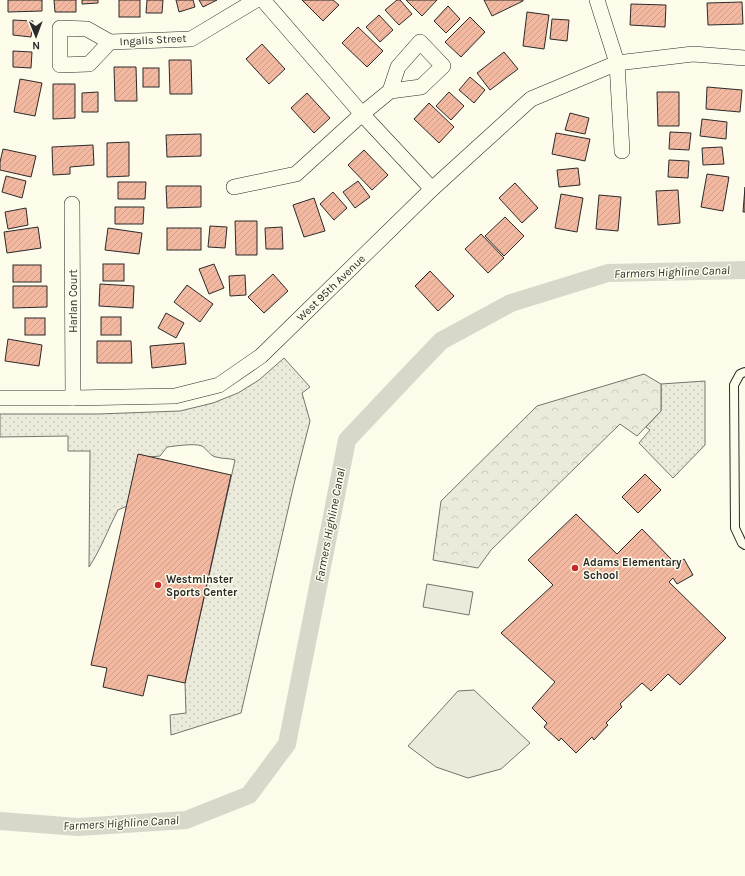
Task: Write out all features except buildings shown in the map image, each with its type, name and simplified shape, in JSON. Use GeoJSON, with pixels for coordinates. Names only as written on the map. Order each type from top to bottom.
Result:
{"type":"FeatureCollection","features":[{"type":"Feature","properties":{"kind":"street","name":"Ingalls Street"},"geometry":{"type":"LineString","coordinates":[[110,42],[191,39],[256,0]]}},
{"type":"Feature","properties":{"kind":"street"},"geometry":{"type":"LineString","coordinates":[[263,0],[362,114],[432,189]]}},
{"type":"Feature","properties":{"kind":"street"},"geometry":{"type":"LineString","coordinates":[[597,0],[617,63],[622,150]]}},
{"type":"Feature","properties":{"kind":"street","name":"West 95th Avenue"},"geometry":{"type":"LineString","coordinates":[[0,398],[175,396],[219,384],[261,356],[432,189],[531,99],[617,63],[693,54],[745,58]]}},
{"type":"Feature","properties":{"kind":"street"},"geometry":{"type":"LineString","coordinates":[[234,187],[296,174],[362,114],[390,91]]}},
{"type":"Feature","properties":{"kind":"street","name":"Harlan Court"},"geometry":{"type":"LineString","coordinates":[[72,204],[73,398]]}},
{"type":"Feature","properties":{"kind":"lane"},"geometry":{"type":"LineString","coordinates":[[745,372],[740,374],[734,385],[735,528],[745,545]]}},
{"type":"Feature","properties":{"kind":"green space"},"geometry":{"type":"Polygon","coordinates":[[[284,358],[310,387],[302,393],[310,421],[241,713],[171,735],[170,715],[186,713],[185,683],[235,460],[219,458],[210,454],[202,446],[194,445],[167,447],[160,456],[149,457],[127,506],[118,510],[89,567],[90,451],[68,451],[68,436],[0,437],[0,414],[98,414],[180,411],[213,403],[238,393],[259,380],[284,358]]]}},
{"type":"Feature","properties":{"kind":"green space"},"geometry":{"type":"Polygon","coordinates":[[[644,374],[661,384],[661,411],[637,436],[620,424],[491,550],[478,568],[433,560],[441,501],[537,406],[644,374]]]}},
{"type":"Feature","properties":{"kind":"green space"},"geometry":{"type":"Polygon","coordinates":[[[705,381],[705,445],[673,478],[639,443],[650,430],[646,427],[661,411],[661,384],[705,381]]]}},
{"type":"Feature","properties":{"kind":"green space"},"geometry":{"type":"Polygon","coordinates":[[[427,584],[473,592],[469,615],[423,607],[427,584]]]}},
{"type":"Feature","properties":{"kind":"green space"},"geometry":{"type":"Polygon","coordinates":[[[474,690],[530,743],[501,769],[468,778],[436,767],[408,746],[458,691],[474,690]]]}},
{"type":"Feature","properties":{"kind":"waterway","name":"Farmers Highline Canal"},"geometry":{"type":"LineString","coordinates":[[0,821],[78,827],[186,820],[249,795],[287,744],[347,440],[397,387],[441,341],[511,303],[608,273],[745,270]]}},
{"type":"Feature","properties":{"kind":"place","name":"Adams Elementary School"},"geometry":{"type":"Point","coordinates":[575,568]}},
{"type":"Feature","properties":{"kind":"place","name":"Westminster Sports Center"},"geometry":{"type":"Point","coordinates":[158,585]}}]}
